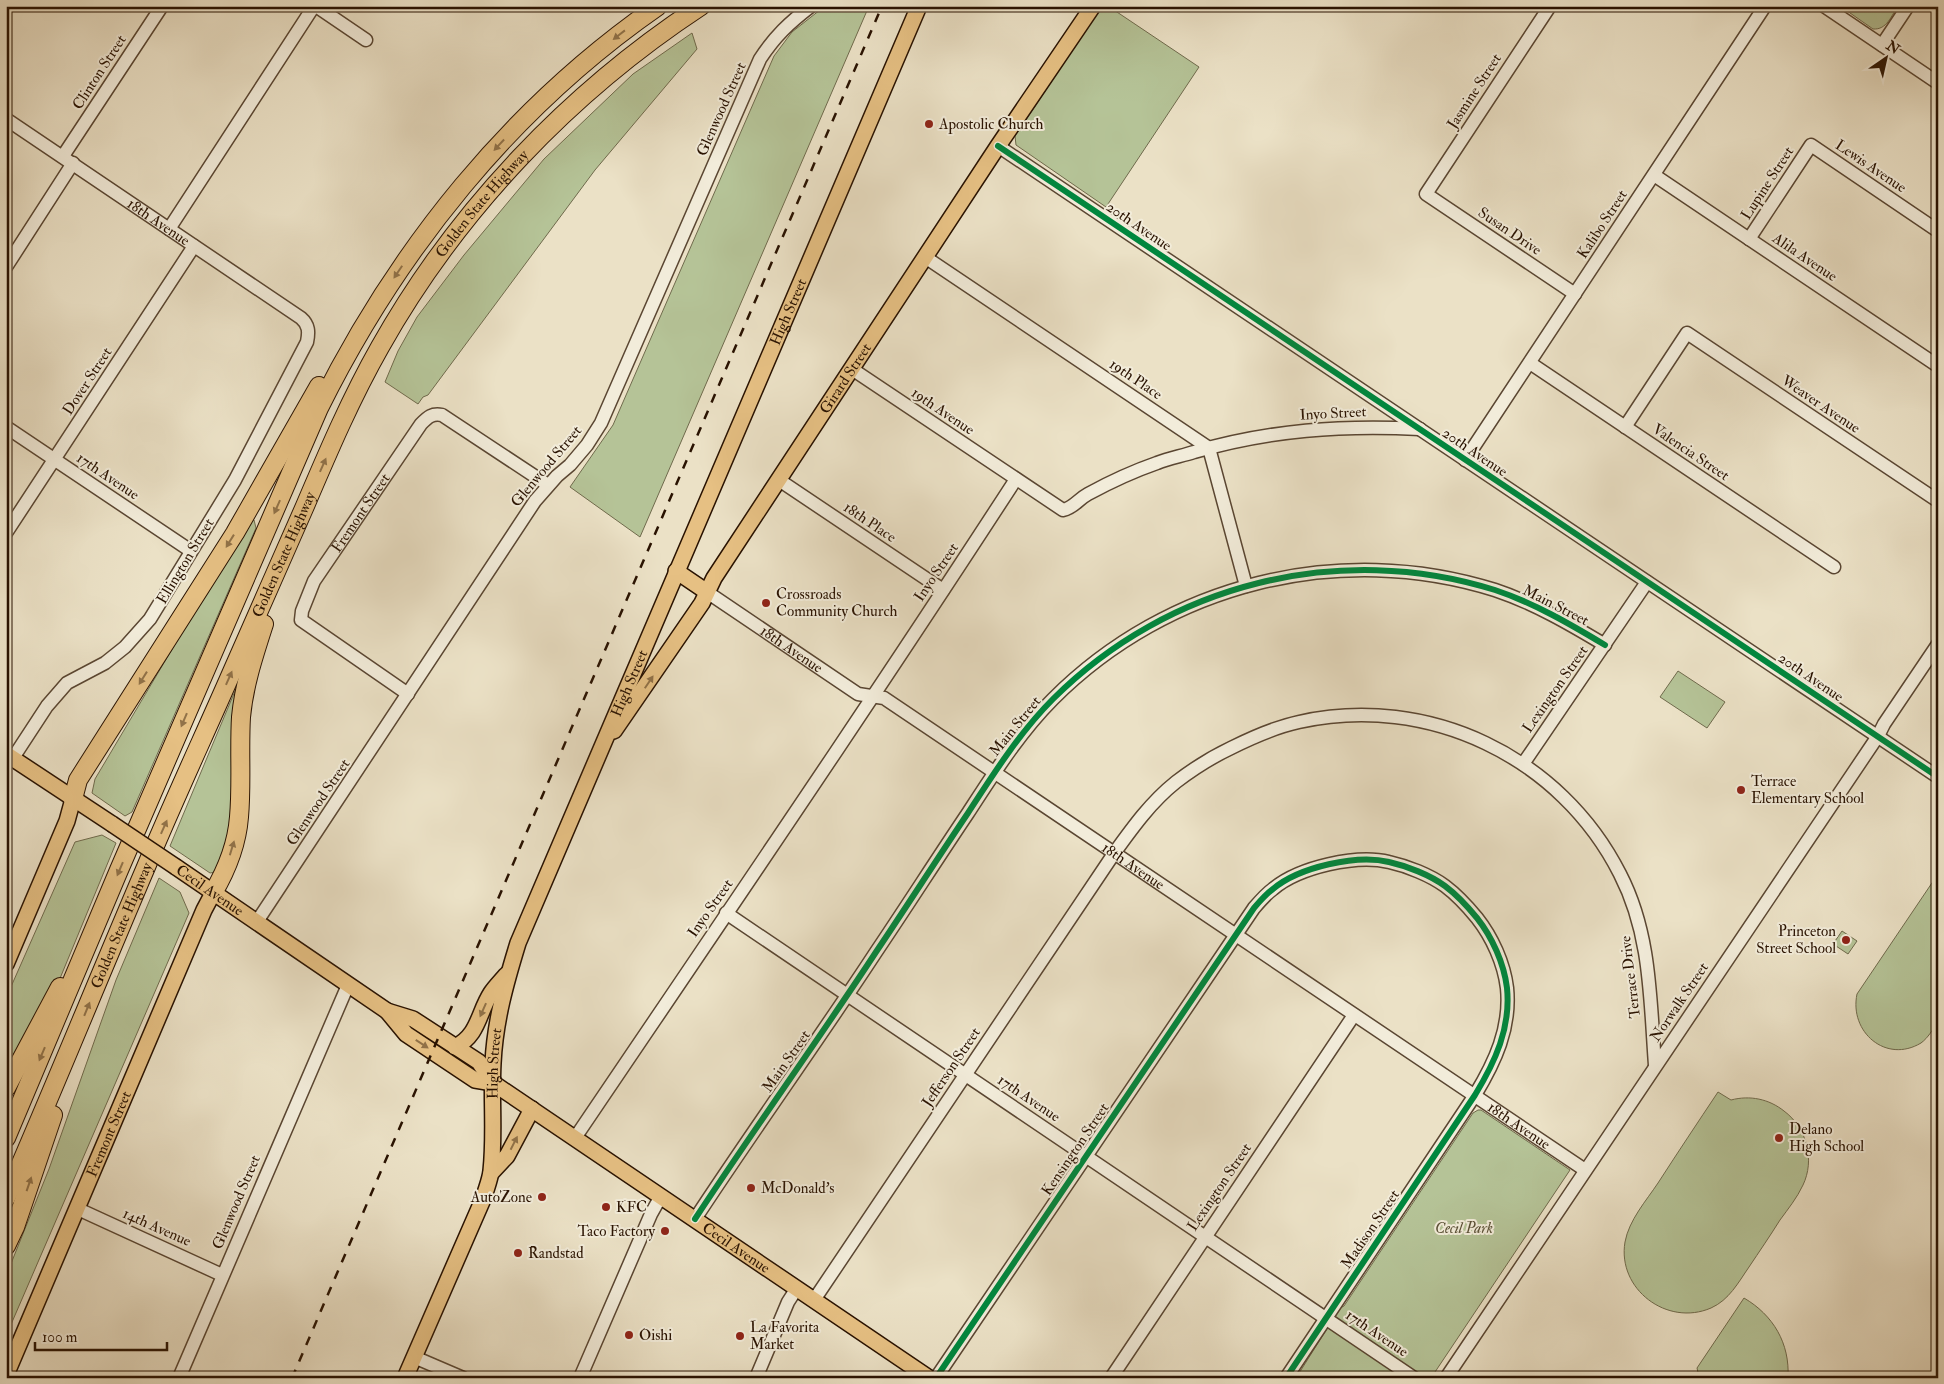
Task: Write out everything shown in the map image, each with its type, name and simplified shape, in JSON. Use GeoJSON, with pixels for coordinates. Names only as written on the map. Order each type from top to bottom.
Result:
{"type":"FeatureCollection","features":[{"type":"Feature","properties":{"kind":"highway","name":"Golden State Highway"},"geometry":{"type":"LineString","coordinates":[[6,1138],[319,408],[351,347],[375,306],[430,228],[456,193],[496,148],[544,99],[571,75],[610,42],[658,6]]}},
{"type":"Feature","properties":{"kind":"highway","name":"Golden State Highway"},"geometry":{"type":"LineString","coordinates":[[6,1198],[147,864],[344,416],[371,362],[406,304],[462,226],[518,161],[576,102],[644,47],[701,6]]}},
{"type":"Feature","properties":{"kind":"highway"},"geometry":{"type":"LineString","coordinates":[[73,799],[78,780],[235,533],[322,381],[347,343],[375,306]]}},
{"type":"Feature","properties":{"kind":"highway"},"geometry":{"type":"LineString","coordinates":[[213,893],[228,860],[239,819],[241,718],[249,668],[296,526]]}},
{"type":"Feature","properties":{"kind":"highway"},"geometry":{"type":"LineString","coordinates":[[6,1088],[55,996],[95,929]]}},
{"type":"Feature","properties":{"kind":"highway"},"geometry":{"type":"LineString","coordinates":[[6,1246],[52,1121],[68,1054]]}},
{"type":"Feature","properties":{"kind":"main road","name":"High Street"},"geometry":{"type":"LineString","coordinates":[[405,1378],[484,1197],[491,1173],[494,1132],[493,1064],[497,1024],[518,943],[919,6]]}},
{"type":"Feature","properties":{"kind":"main road","name":"Girard Street"},"geometry":{"type":"LineString","coordinates":[[599,750],[632,707],[702,603],[714,578],[998,146],[1093,6]]}},
{"type":"Feature","properties":{"kind":"main road","name":"18th Avenue"},"geometry":{"type":"LineString","coordinates":[[676,571],[707,592]]}},
{"type":"Feature","properties":{"kind":"main road","name":"Cecil Avenue"},"geometry":{"type":"LineString","coordinates":[[10,756],[387,1012],[406,1034],[476,1080],[493,1083]]}},
{"type":"Feature","properties":{"kind":"main road"},"geometry":{"type":"LineString","coordinates":[[6,964],[67,821],[73,799]]}},
{"type":"Feature","properties":{"kind":"main road","name":"Fremont Street"},"geometry":{"type":"LineString","coordinates":[[6,1375],[204,910],[213,893]]}},
{"type":"Feature","properties":{"kind":"main road"},"geometry":{"type":"LineString","coordinates":[[455,1047],[466,1041],[477,1024],[490,994],[510,970]]}},
{"type":"Feature","properties":{"kind":"main road","name":"Cecil Avenue"},"geometry":{"type":"LineString","coordinates":[[387,1012],[413,1019],[478,1062],[493,1083],[929,1378]]}},
{"type":"Feature","properties":{"kind":"main road"},"geometry":{"type":"LineString","coordinates":[[491,1173],[507,1156],[532,1109]]}},
{"type":"Feature","properties":{"kind":"street","name":"Clinton Street"},"geometry":{"type":"LineString","coordinates":[[6,267],[68,160],[162,6]]}},
{"type":"Feature","properties":{"kind":"street"},"geometry":{"type":"LineString","coordinates":[[169,229],[315,6],[366,40]]}},
{"type":"Feature","properties":{"kind":"street","name":"Glenwood Street"},"geometry":{"type":"LineString","coordinates":[[256,923],[536,501],[548,485],[570,465],[587,445],[601,423],[760,60],[786,26],[811,6]]}},
{"type":"Feature","properties":{"kind":"street","name":"Jasmine Street"},"geometry":{"type":"LineString","coordinates":[[1426,194],[1550,6]]}},
{"type":"Feature","properties":{"kind":"street","name":"Kalibo Street"},"geometry":{"type":"LineString","coordinates":[[1465,460],[1766,6]]}},
{"type":"Feature","properties":{"kind":"street"},"geometry":{"type":"LineString","coordinates":[[1824,6],[1938,83]]}},
{"type":"Feature","properties":{"kind":"street"},"geometry":{"type":"LineString","coordinates":[[1882,45],[1908,6]]}},
{"type":"Feature","properties":{"kind":"street","name":"18th Avenue"},"geometry":{"type":"LineString","coordinates":[[6,119],[301,318],[308,327]]}},
{"type":"Feature","properties":{"kind":"street","name":"20th Avenue"},"geometry":{"type":"LineString","coordinates":[[998,146],[1938,777]]}},
{"type":"Feature","properties":{"kind":"street","name":"Lewis Avenue"},"geometry":{"type":"LineString","coordinates":[[1811,146],[1938,231]]}},
{"type":"Feature","properties":{"kind":"street","name":"Lupine Street"},"geometry":{"type":"LineString","coordinates":[[1749,239],[1811,146]]}},
{"type":"Feature","properties":{"kind":"street","name":"Alila Avenue"},"geometry":{"type":"LineString","coordinates":[[1654,175],[1938,366]]}},
{"type":"Feature","properties":{"kind":"street","name":"Susan Drive"},"geometry":{"type":"LineString","coordinates":[[1426,194],[1575,294]]}},
{"type":"Feature","properties":{"kind":"street","name":"Dover Street"},"geometry":{"type":"LineString","coordinates":[[6,533],[194,246]]}},
{"type":"Feature","properties":{"kind":"street","name":"19th Place"},"geometry":{"type":"LineString","coordinates":[[925,257],[1209,448]]}},
{"type":"Feature","properties":{"kind":"street","name":"Ellington Street"},"geometry":{"type":"LineString","coordinates":[[10,756],[67,683],[105,663],[125,647],[150,619],[235,480],[307,342],[308,327]]}},
{"type":"Feature","properties":{"kind":"street","name":"Weaver Avenue"},"geometry":{"type":"LineString","coordinates":[[1625,427],[1687,333],[1938,501]]}},
{"type":"Feature","properties":{"kind":"street","name":"Valencia Street"},"geometry":{"type":"LineString","coordinates":[[1530,363],[1834,567]]}},
{"type":"Feature","properties":{"kind":"street","name":"19th Avenue"},"geometry":{"type":"LineString","coordinates":[[852,369],[1016,479]]}},
{"type":"Feature","properties":{"kind":"street","name":"Fremont Street"},"geometry":{"type":"LineString","coordinates":[[408,694],[301,620],[302,611],[314,581],[421,424],[428,417],[435,414],[442,414],[548,485]]}},
{"type":"Feature","properties":{"kind":"street","name":"17th Avenue"},"geometry":{"type":"LineString","coordinates":[[6,427],[191,551]]}},
{"type":"Feature","properties":{"kind":"street","name":"Inyo Street"},"geometry":{"type":"LineString","coordinates":[[575,1138],[764,859],[1016,479],[1063,510],[1073,507],[1085,496],[1102,487],[1158,462],[1209,448],[1276,434],[1335,427],[1420,429]]}},
{"type":"Feature","properties":{"kind":"street"},"geometry":{"type":"LineString","coordinates":[[1209,448],[1246,586]]}},
{"type":"Feature","properties":{"kind":"street","name":"18th Place"},"geometry":{"type":"LineString","coordinates":[[779,480],[943,590]]}},
{"type":"Feature","properties":{"kind":"street","name":"Main Street"},"geometry":{"type":"LineString","coordinates":[[694,1219],[848,995],[995,772],[1022,735],[1052,700],[1085,670],[1124,640],[1164,617],[1203,600],[1246,586],[1289,576],[1330,571],[1371,570],[1413,573],[1494,590],[1534,605],[1571,624],[1605,645]]}},
{"type":"Feature","properties":{"kind":"street","name":"Lexington Street"},"geometry":{"type":"LineString","coordinates":[[1523,764],[1647,582]]}},
{"type":"Feature","properties":{"kind":"street","name":"18th Avenue"},"geometry":{"type":"LineString","coordinates":[[707,592],[858,694],[884,698],[1586,1170]]}},
{"type":"Feature","properties":{"kind":"street","name":"Norwalk Street"},"geometry":{"type":"LineString","coordinates":[[1446,1378],[1938,644]]}},
{"type":"Feature","properties":{"kind":"street","name":"Terrace Drive"},"geometry":{"type":"LineString","coordinates":[[1114,852],[1144,813],[1176,782],[1214,756],[1256,736],[1299,722],[1348,715],[1384,715],[1416,720],[1465,733],[1493,746],[1523,764],[1549,783],[1582,816],[1612,859],[1627,888],[1638,917],[1648,960],[1655,1065]]}},
{"type":"Feature","properties":{"kind":"street","name":"Jefferson Street"},"geometry":{"type":"LineString","coordinates":[[814,1300],[1114,852]]}},
{"type":"Feature","properties":{"kind":"street","name":"Kensington Street"},"geometry":{"type":"LineString","coordinates":[[936,1378],[1235,934],[1254,908],[1274,888],[1301,873],[1328,864],[1358,860],[1388,862],[1420,873],[1444,885],[1467,906],[1486,930],[1498,956],[1507,987],[1506,1017],[1501,1045],[1490,1070],[1475,1095]]}},
{"type":"Feature","properties":{"kind":"street","name":"17th Avenue"},"geometry":{"type":"LineString","coordinates":[[726,913],[1414,1378]]}},
{"type":"Feature","properties":{"kind":"street","name":"Glenwood Street"},"geometry":{"type":"LineString","coordinates":[[178,1378],[348,985]]}},
{"type":"Feature","properties":{"kind":"street","name":"Lexington Street"},"geometry":{"type":"LineString","coordinates":[[1111,1378],[1354,1015]]}},
{"type":"Feature","properties":{"kind":"street","name":"Madison Street"},"geometry":{"type":"LineString","coordinates":[[1286,1378],[1475,1095]]}},
{"type":"Feature","properties":{"kind":"street"},"geometry":{"type":"LineString","coordinates":[[580,1378],[651,1214],[661,1196]]}},
{"type":"Feature","properties":{"kind":"street","name":"14th Avenue"},"geometry":{"type":"LineString","coordinates":[[78,1209],[222,1275]]}},
{"type":"Feature","properties":{"kind":"street"},"geometry":{"type":"LineString","coordinates":[[756,1378],[788,1302],[797,1288]]}},
{"type":"Feature","properties":{"kind":"street"},"geometry":{"type":"LineString","coordinates":[[414,1357],[463,1378]]}},
{"type":"Feature","properties":{"kind":"green space"},"geometry":{"type":"Polygon","coordinates":[[[825,6],[869,6],[640,537],[570,487],[613,425],[774,56],[792,32],[825,6]]]}},
{"type":"Feature","properties":{"kind":"green space"},"geometry":{"type":"Polygon","coordinates":[[[1102,6],[1108,6],[1199,67],[1106,207],[1016,145],[1015,136],[1102,6]]]}},
{"type":"Feature","properties":{"kind":"green space"},"geometry":{"type":"Polygon","coordinates":[[[1840,6],[1898,6],[1885,25],[1878,29],[1873,29],[1840,6]]]}},
{"type":"Feature","properties":{"kind":"green space"},"geometry":{"type":"Polygon","coordinates":[[[692,33],[697,49],[595,170],[428,395],[423,397],[418,404],[385,382],[398,351],[417,317],[464,255],[544,159],[633,74],[692,33]]]}},
{"type":"Feature","properties":{"kind":"green space"},"geometry":{"type":"Polygon","coordinates":[[[254,520],[256,528],[132,812],[125,816],[92,793],[95,779],[247,523],[254,520]]]}},
{"type":"Feature","properties":{"kind":"green space"},"geometry":{"type":"Polygon","coordinates":[[[1678,671],[1725,702],[1707,728],[1660,697],[1678,671]]]}},
{"type":"Feature","properties":{"kind":"green space"},"geometry":{"type":"Polygon","coordinates":[[[243,672],[235,818],[216,872],[210,873],[170,846],[243,672]]]}},
{"type":"Feature","properties":{"kind":"green space"},"geometry":{"type":"Polygon","coordinates":[[[102,835],[116,843],[56,988],[6,1076],[6,998],[75,842],[102,835]]]}},
{"type":"Feature","properties":{"kind":"green space"},"geometry":{"type":"Polygon","coordinates":[[[1938,874],[1938,1022],[1921,1043],[1895,1050],[1883,1047],[1873,1041],[1859,1021],[1856,1008],[1857,994],[1938,874]]]}},
{"type":"Feature","properties":{"kind":"green space"},"geometry":{"type":"Polygon","coordinates":[[[159,878],[180,892],[189,913],[6,1336],[6,1276],[49,1169],[116,980],[159,878]]]}},
{"type":"Feature","properties":{"kind":"green space"},"geometry":{"type":"Polygon","coordinates":[[[1842,931],[1857,941],[1848,954],[1833,944],[1842,931]]]}},
{"type":"Feature","properties":{"kind":"green space"},"geometry":{"type":"Polygon","coordinates":[[[1718,1092],[1731,1100],[1752,1098],[1766,1101],[1778,1107],[1792,1118],[1807,1145],[1807,1175],[1795,1199],[1728,1296],[1711,1308],[1694,1313],[1678,1312],[1662,1308],[1648,1300],[1637,1289],[1629,1275],[1625,1259],[1625,1242],[1630,1226],[1638,1211],[1718,1092]]]}},
{"type":"Feature","properties":{"kind":"green space","name":"Cecil Park"},"geometry":{"type":"Polygon","coordinates":[[[1481,1110],[1570,1170],[1431,1378],[1296,1378],[1340,1308],[1344,1306],[1473,1113],[1481,1110]]]}},
{"type":"Feature","properties":{"kind":"green space"},"geometry":{"type":"Polygon","coordinates":[[[1744,1298],[1763,1313],[1778,1331],[1786,1353],[1788,1378],[1699,1377],[1697,1368],[1744,1298]]]}},
{"type":"Feature","properties":{"kind":"railway"},"geometry":{"type":"LineString","coordinates":[[292,1378],[882,6]]}},
{"type":"Feature","properties":{"kind":"cycle path"},"geometry":{"type":"LineString","coordinates":[[998,146],[1938,777]]}},
{"type":"Feature","properties":{"kind":"cycle path"},"geometry":{"type":"LineString","coordinates":[[695,1219],[854,986],[1018,739],[1053,699],[1099,659],[1149,627],[1202,601],[1259,583],[1317,573],[1376,570],[1436,576],[1495,590],[1538,608],[1605,645]]}},
{"type":"Feature","properties":{"kind":"cycle path"},"geometry":{"type":"LineString","coordinates":[[936,1378],[1254,908],[1270,891],[1298,874],[1345,861],[1376,860],[1389,862],[1418,871],[1445,886],[1466,905],[1482,925],[1496,951],[1503,969],[1507,988],[1508,1003],[1504,1031],[1495,1057],[1475,1095],[1286,1378]]}},
{"type":"Feature","properties":{"kind":"place","name":"Apostolic Church"},"geometry":{"type":"Point","coordinates":[929,124]}},
{"type":"Feature","properties":{"kind":"place","name":"Crossroads Community Church"},"geometry":{"type":"Point","coordinates":[766,603]}},
{"type":"Feature","properties":{"kind":"place","name":"Terrace Elementary School"},"geometry":{"type":"Point","coordinates":[1741,790]}},
{"type":"Feature","properties":{"kind":"place","name":"Princeton Street School"},"geometry":{"type":"Point","coordinates":[1846,940]}},
{"type":"Feature","properties":{"kind":"place","name":"Delano High School"},"geometry":{"type":"Point","coordinates":[1779,1138]}},
{"type":"Feature","properties":{"kind":"place","name":"McDonald's"},"geometry":{"type":"Point","coordinates":[751,1188]}},
{"type":"Feature","properties":{"kind":"place","name":"AutoZone"},"geometry":{"type":"Point","coordinates":[542,1197]}},
{"type":"Feature","properties":{"kind":"place","name":"KFC"},"geometry":{"type":"Point","coordinates":[606,1207]}},
{"type":"Feature","properties":{"kind":"place","name":"Taco Factory"},"geometry":{"type":"Point","coordinates":[665,1231]}},
{"type":"Feature","properties":{"kind":"place","name":"Randstad"},"geometry":{"type":"Point","coordinates":[518,1253]}},
{"type":"Feature","properties":{"kind":"place","name":"Oishi"},"geometry":{"type":"Point","coordinates":[629,1335]}},
{"type":"Feature","properties":{"kind":"place","name":"La Favorita Market"},"geometry":{"type":"Point","coordinates":[740,1336]}}]}
